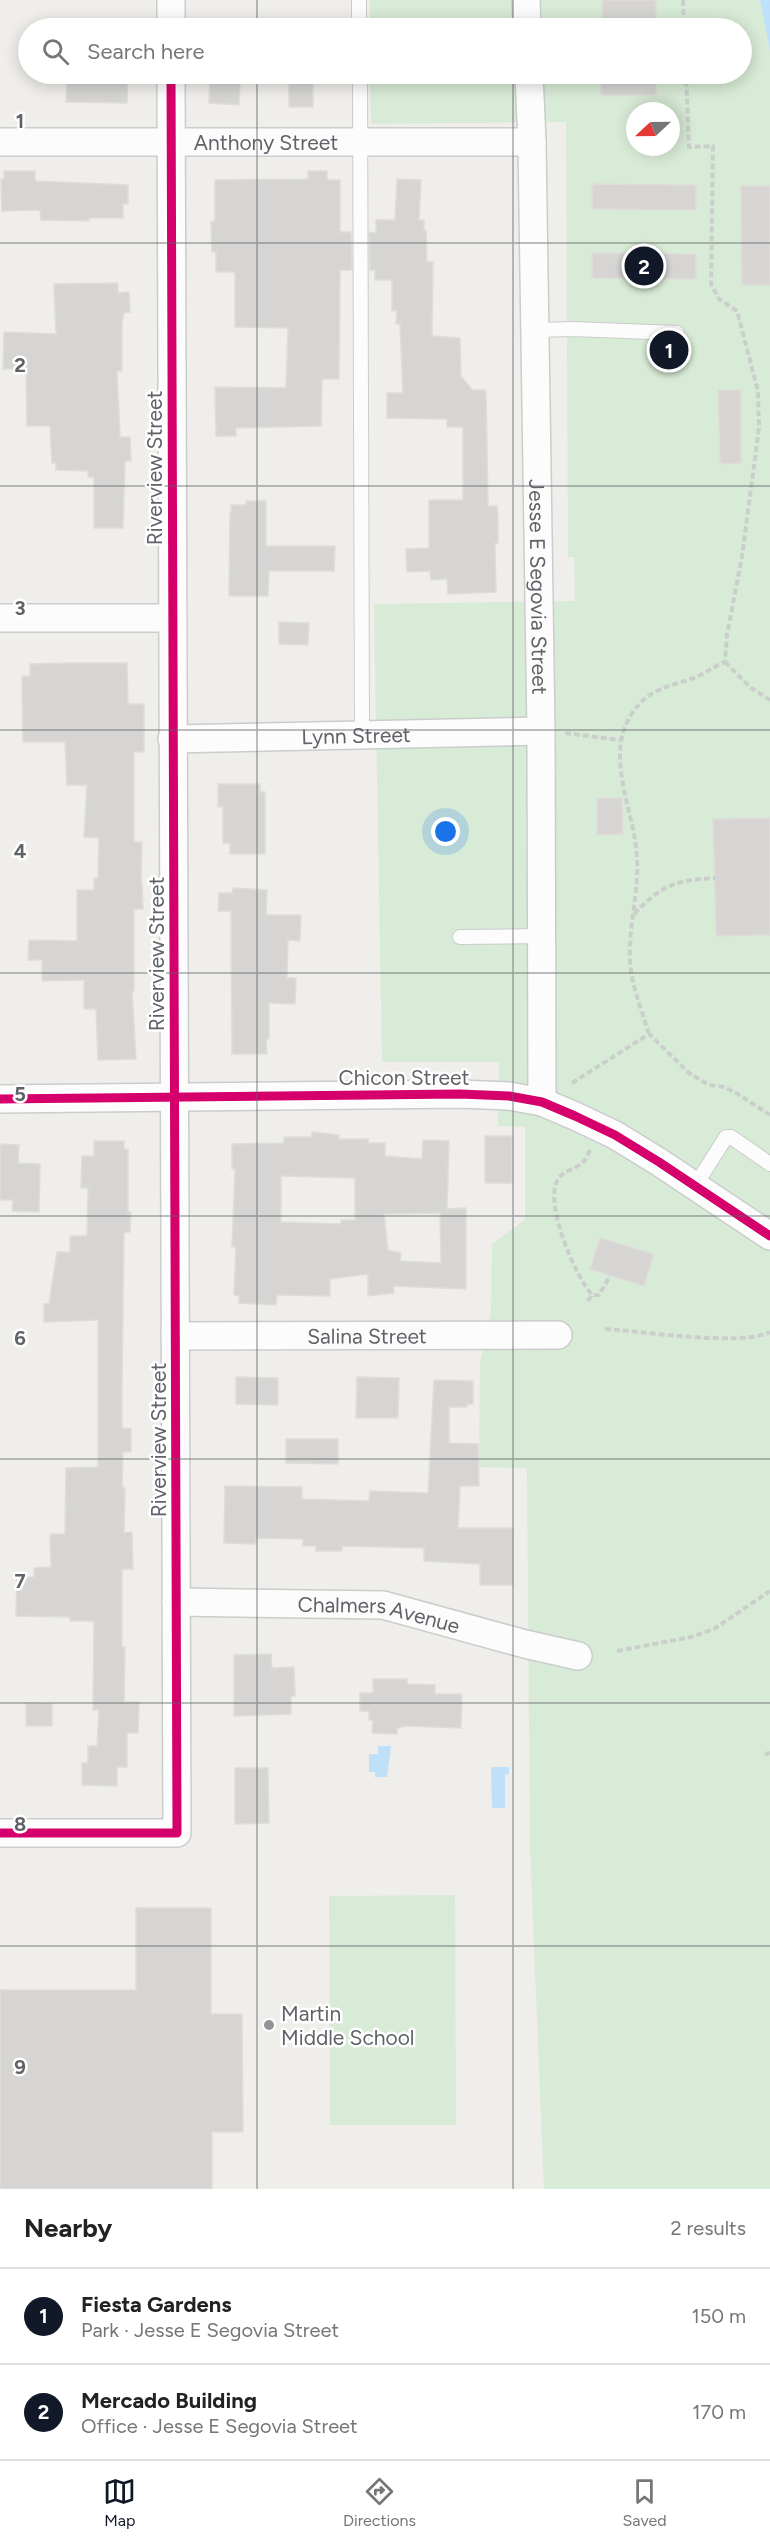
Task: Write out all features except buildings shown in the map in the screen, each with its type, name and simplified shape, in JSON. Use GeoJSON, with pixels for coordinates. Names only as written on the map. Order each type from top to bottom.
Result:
{"type":"FeatureCollection","features":[{"type":"Feature","properties":{"kind":"street"},"geometry":{"type":"LineString","coordinates":[[171,0],[171,18]]}},
{"type":"Feature","properties":{"kind":"street"},"geometry":{"type":"LineString","coordinates":[[526,0],[527,18]]}},
{"type":"Feature","properties":{"kind":"street","name":"Riverview Street"},"geometry":{"type":"LineString","coordinates":[[0,1833],[177,1833],[171,84]]}},
{"type":"Feature","properties":{"kind":"street","name":"Jesse E Segovia Street"},"geometry":{"type":"LineString","coordinates":[[529,84],[541,730],[542,1102]]}},
{"type":"Feature","properties":{"kind":"street","name":"Anthony Street"},"geometry":{"type":"LineString","coordinates":[[0,142],[532,142]]}},
{"type":"Feature","properties":{"kind":"street"},"geometry":{"type":"LineString","coordinates":[[0,618],[172,618]]}},
{"type":"Feature","properties":{"kind":"street","name":"Lynn Street"},"geometry":{"type":"LineString","coordinates":[[172,739],[541,730]]}},
{"type":"Feature","properties":{"kind":"street","name":"Chicon Street"},"geometry":{"type":"LineString","coordinates":[[0,1099],[460,1094],[509,1096],[542,1102],[615,1135],[770,1236]]}},
{"type":"Feature","properties":{"kind":"street","name":"Salina Street"},"geometry":{"type":"LineString","coordinates":[[175,1336],[558,1335]]}},
{"type":"Feature","properties":{"kind":"street","name":"Chalmers Avenue"},"geometry":{"type":"LineString","coordinates":[[176,1602],[383,1605],[525,1644],[578,1656]]}},
{"type":"Feature","properties":{"kind":"lane"},"geometry":{"type":"LineString","coordinates":[[359,0],[359,18]]}},
{"type":"Feature","properties":{"kind":"lane"},"geometry":{"type":"LineString","coordinates":[[360,84],[362,735]]}},
{"type":"Feature","properties":{"kind":"lane"},"geometry":{"type":"LineString","coordinates":[[535,330],[676,333]]}},
{"type":"Feature","properties":{"kind":"lane"},"geometry":{"type":"LineString","coordinates":[[460,938],[541,936]]}},
{"type":"Feature","properties":{"kind":"lane"},"geometry":{"type":"LineString","coordinates":[[695,1186],[726,1137],[731,1137],[770,1164]]}},
{"type":"Feature","properties":{"kind":"path"},"geometry":{"type":"LineString","coordinates":[[683,0],[684,18]]}},
{"type":"Feature","properties":{"kind":"path"},"geometry":{"type":"LineString","coordinates":[[686,84],[689,147],[713,147],[711,284],[719,299],[737,311],[759,390],[759,428],[742,556],[727,635],[725,663]]}},
{"type":"Feature","properties":{"kind":"path"},"geometry":{"type":"LineString","coordinates":[[725,663],[751,687],[770,700]]}},
{"type":"Feature","properties":{"kind":"path"},"geometry":{"type":"LineString","coordinates":[[725,663],[699,676],[662,687],[644,697],[630,716],[620,740],[622,786],[632,820],[637,856],[638,884],[630,962],[636,994],[649,1034],[688,1073],[709,1085],[724,1087],[738,1094],[770,1115]]}},
{"type":"Feature","properties":{"kind":"path"},"geometry":{"type":"LineString","coordinates":[[541,730],[620,740]]}},
{"type":"Feature","properties":{"kind":"path"},"geometry":{"type":"LineString","coordinates":[[634,914],[657,891],[670,884],[689,879],[714,878]]}},
{"type":"Feature","properties":{"kind":"path"},"geometry":{"type":"LineString","coordinates":[[572,1083],[649,1034]]}},
{"type":"Feature","properties":{"kind":"path"},"geometry":{"type":"LineString","coordinates":[[590,1150],[582,1164],[560,1177],[554,1190],[560,1227],[567,1249],[592,1295]]}},
{"type":"Feature","properties":{"kind":"path"},"geometry":{"type":"LineString","coordinates":[[592,1295],[599,1295],[610,1276]]}},
{"type":"Feature","properties":{"kind":"path"},"geometry":{"type":"LineString","coordinates":[[588,1301],[592,1295]]}},
{"type":"Feature","properties":{"kind":"path"},"geometry":{"type":"LineString","coordinates":[[605,1329],[720,1338],[744,1338],[770,1332]]}},
{"type":"Feature","properties":{"kind":"path"},"geometry":{"type":"LineString","coordinates":[[617,1651],[662,1643],[714,1629],[770,1592]]}},
{"type":"Feature","properties":{"kind":"green space"},"geometry":{"type":"Polygon","coordinates":[[[370,0],[760,0],[770,51],[770,2189],[544,2189],[530,1849],[527,1468],[479,1467],[480,1362],[491,1313],[492,1244],[525,1220],[525,1127],[498,1126],[499,1062],[382,1062],[374,604],[575,601],[574,557],[568,557],[566,122],[371,124],[370,84],[752,84],[752,18],[370,18],[370,0]]]}},
{"type":"Feature","properties":{"kind":"green space"},"geometry":{"type":"Polygon","coordinates":[[[455,1895],[456,2125],[330,2125],[329,1896],[455,1895]]]}},
{"type":"Feature","properties":{"kind":"water"},"geometry":{"type":"Polygon","coordinates":[[[760,0],[770,0],[770,51],[760,0]]]}},
{"type":"Feature","properties":{"kind":"water"},"geometry":{"type":"Polygon","coordinates":[[[378,1746],[391,1746],[387,1777],[375,1777],[375,1772],[369,1772],[369,1754],[378,1754],[378,1746]]]}},
{"type":"Feature","properties":{"kind":"water"},"geometry":{"type":"Polygon","coordinates":[[[491,1767],[509,1767],[509,1774],[505,1775],[505,1808],[492,1808],[491,1767]]]}},
{"type":"Feature","properties":{"kind":"cycle path"},"geometry":{"type":"LineString","coordinates":[[0,1833],[177,1833],[171,84]]}},
{"type":"Feature","properties":{"kind":"cycle path"},"geometry":{"type":"LineString","coordinates":[[0,1099],[460,1094],[509,1096],[542,1102],[615,1135],[770,1236]]}},
{"type":"Feature","properties":{"kind":"place","name":"Mercado Building"},"geometry":{"type":"Point","coordinates":[644,266]}},
{"type":"Feature","properties":{"kind":"place","name":"Fiesta Gardens"},"geometry":{"type":"Point","coordinates":[669,350]}},
{"type":"Feature","properties":{"kind":"place","name":"Martin Middle School"},"geometry":{"type":"Point","coordinates":[269,2025]}}]}
